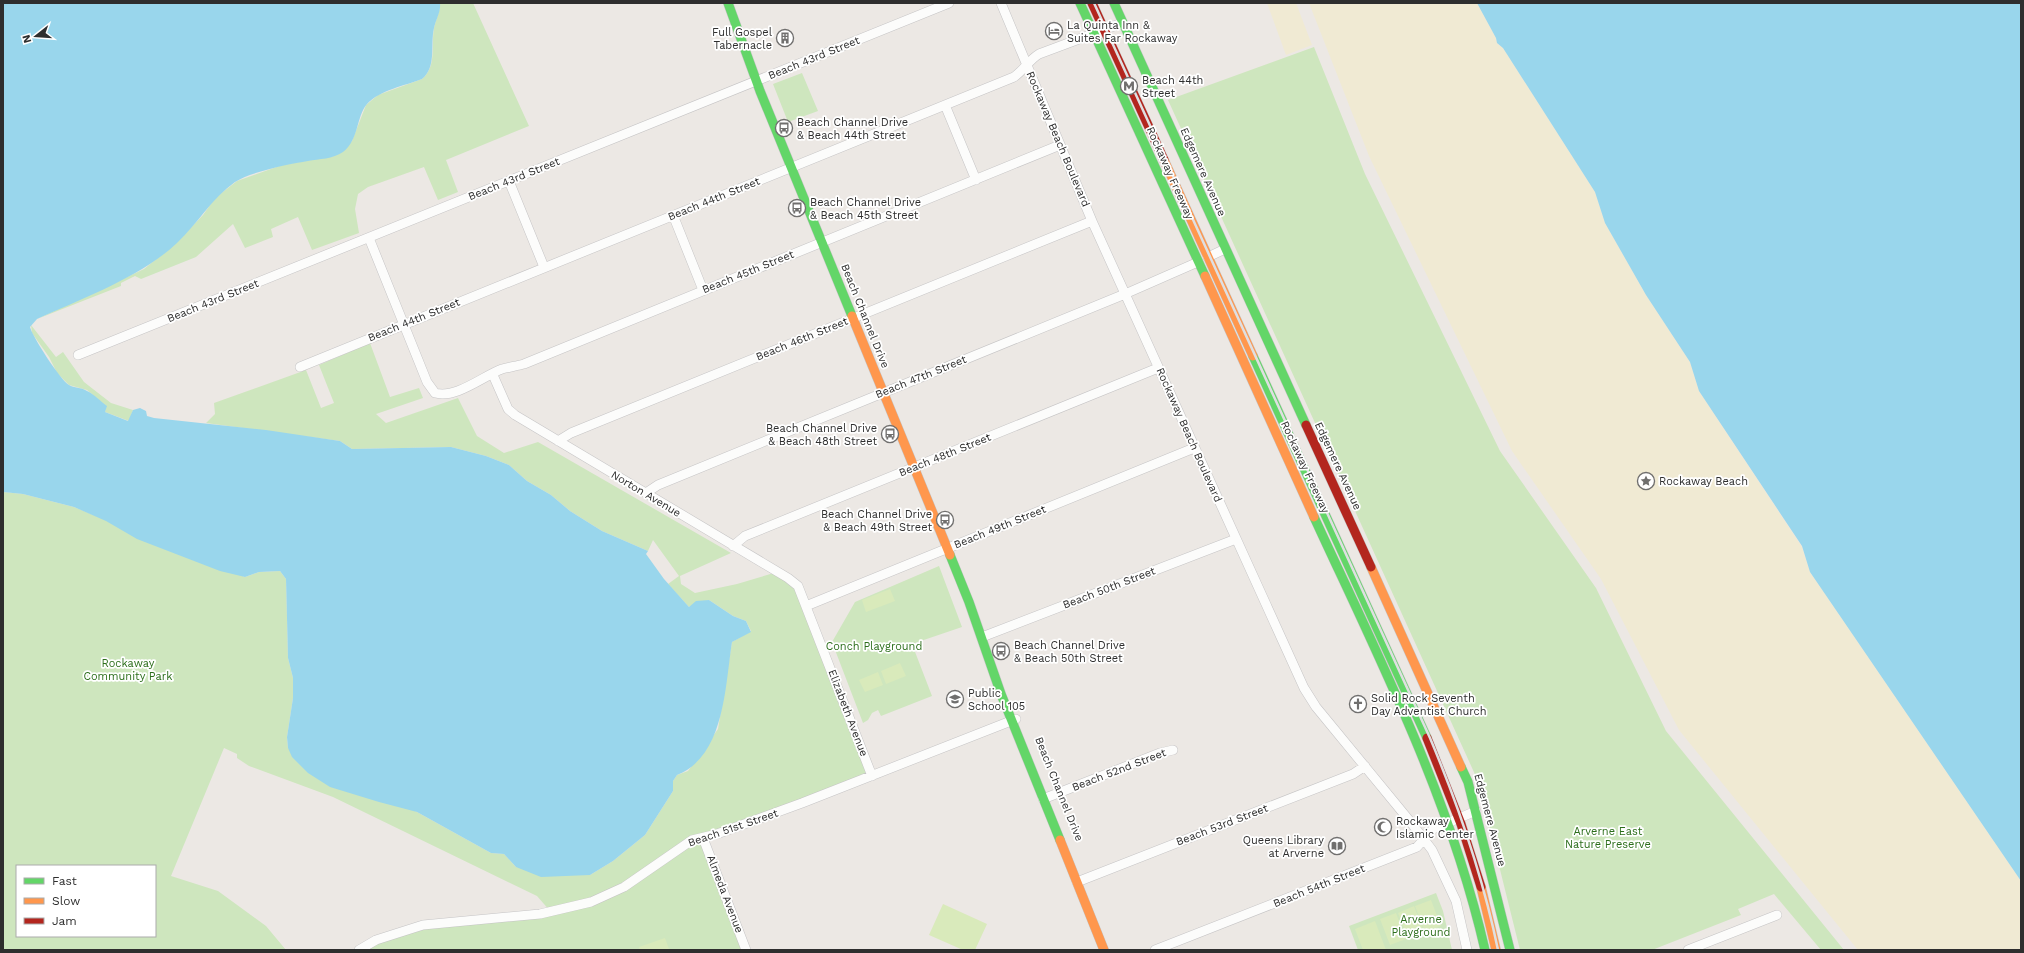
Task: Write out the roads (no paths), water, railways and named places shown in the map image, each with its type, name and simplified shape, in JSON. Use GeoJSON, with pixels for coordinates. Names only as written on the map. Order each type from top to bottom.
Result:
{"type":"FeatureCollection","features":[{"type":"Feature","properties":{"kind":"main road","name":"Beach Channel Drive"},"geometry":{"type":"LineString","coordinates":[[728,3],[756,81],[982,637],[995,679],[1015,720],[1080,881],[1112,950]]}},
{"type":"Feature","properties":{"kind":"main road","name":"Rockaway Freeway"},"geometry":{"type":"LineString","coordinates":[[1080,3],[1405,716],[1449,822],[1470,888],[1485,950]]}},
{"type":"Feature","properties":{"kind":"main road","name":"Rockaway Freeway"},"geometry":{"type":"LineString","coordinates":[[1092,3],[1424,732],[1459,818],[1484,896],[1496,950]]}},
{"type":"Feature","properties":{"kind":"main road","name":"Edgemere Avenue"},"geometry":{"type":"LineString","coordinates":[[1114,3],[1466,777],[1476,811],[1510,950]]}},
{"type":"Feature","properties":{"kind":"main road","name":"Beach Channel Drive"},"geometry":{"type":"LineString","coordinates":[[1080,881],[1104,950]]}},
{"type":"Feature","properties":{"kind":"street","name":"Beach 43rd Street"},"geometry":{"type":"LineString","coordinates":[[78,355],[949,3]]}},
{"type":"Feature","properties":{"kind":"street","name":"Rockaway Beach Boulevard"},"geometry":{"type":"LineString","coordinates":[[1000,3],[1092,221],[1194,448],[1307,692],[1316,707],[1425,839],[1439,862],[1452,892],[1460,914],[1467,950]]}},
{"type":"Feature","properties":{"kind":"street","name":"Beach 44th Street"},"geometry":{"type":"LineString","coordinates":[[300,367],[1014,77],[1033,57],[1039,54],[1122,23]]}},
{"type":"Feature","properties":{"kind":"street"},"geometry":{"type":"LineString","coordinates":[[945,105],[976,180]]}},
{"type":"Feature","properties":{"kind":"street","name":"Beach 45th Street"},"geometry":{"type":"LineString","coordinates":[[403,325],[427,382],[435,393],[451,393],[493,375],[503,369],[524,364],[1060,145]]}},
{"type":"Feature","properties":{"kind":"street"},"geometry":{"type":"LineString","coordinates":[[509,181],[544,267]]}},
{"type":"Feature","properties":{"kind":"street"},"geometry":{"type":"LineString","coordinates":[[673,215],[703,290]]}},
{"type":"Feature","properties":{"kind":"street","name":"Beach 46th Street"},"geometry":{"type":"LineString","coordinates":[[558,441],[570,433],[1092,221]]}},
{"type":"Feature","properties":{"kind":"street"},"geometry":{"type":"LineString","coordinates":[[369,238],[403,325]]}},
{"type":"Feature","properties":{"kind":"street"},"geometry":{"type":"LineString","coordinates":[[1208,257],[1225,249]]}},
{"type":"Feature","properties":{"kind":"street","name":"Beach 47th Street"},"geometry":{"type":"LineString","coordinates":[[646,493],[658,485],[1125,294],[1198,262]]}},
{"type":"Feature","properties":{"kind":"street","name":"Beach 48th Street"},"geometry":{"type":"LineString","coordinates":[[733,546],[745,536],[1158,368]]}},
{"type":"Feature","properties":{"kind":"street","name":"Norton Avenue"},"geometry":{"type":"LineString","coordinates":[[493,375],[509,411],[792,581],[800,589],[806,606]]}},
{"type":"Feature","properties":{"kind":"street","name":"Beach 49th Street"},"geometry":{"type":"LineString","coordinates":[[806,606],[1194,448]]}},
{"type":"Feature","properties":{"kind":"street","name":"Beach 50th Street"},"geometry":{"type":"LineString","coordinates":[[982,637],[1236,539]]}},
{"type":"Feature","properties":{"kind":"street","name":"Elizabeth Avenue"},"geometry":{"type":"LineString","coordinates":[[806,606],[872,776]]}},
{"type":"Feature","properties":{"kind":"street","name":"Beach 51st Street"},"geometry":{"type":"LineString","coordinates":[[359,950],[376,940],[423,925],[540,914],[591,902],[624,887],[692,840],[703,838],[802,803],[1015,720]]}},
{"type":"Feature","properties":{"kind":"street","name":"Beach 52nd Street"},"geometry":{"type":"LineString","coordinates":[[1046,798],[1160,753],[1173,750]]}},
{"type":"Feature","properties":{"kind":"street","name":"Beach 53rd Street"},"geometry":{"type":"LineString","coordinates":[[1080,881],[1358,772],[1365,766]]}},
{"type":"Feature","properties":{"kind":"street","name":"Beach 54th Street"},"geometry":{"type":"LineString","coordinates":[[1155,950],[1417,847],[1433,829],[1476,811]]}},
{"type":"Feature","properties":{"kind":"street","name":"Almeda Avenue"},"geometry":{"type":"LineString","coordinates":[[703,838],[746,950]]}},
{"type":"Feature","properties":{"kind":"street"},"geometry":{"type":"LineString","coordinates":[[1688,950],[1777,915]]}},
{"type":"Feature","properties":{"kind":"water"},"geometry":{"type":"Polygon","coordinates":[[[3,3],[440,3],[440,9],[433,35],[430,68],[427,74],[422,79],[385,92],[372,99],[363,109],[355,135],[348,147],[343,152],[330,157],[270,169],[242,178],[219,195],[185,235],[163,255],[111,286],[37,319],[30,327],[47,358],[65,382],[71,386],[90,392],[107,406],[105,412],[128,421],[133,410],[140,408],[146,411],[147,416],[154,418],[266,430],[340,441],[352,449],[451,447],[486,456],[509,465],[527,481],[551,495],[570,511],[602,531],[648,551],[646,554],[664,579],[689,607],[696,601],[709,600],[733,616],[746,621],[751,632],[732,642],[724,698],[720,718],[714,736],[705,752],[693,766],[677,775],[673,781],[673,791],[645,835],[613,861],[590,875],[541,877],[516,867],[504,854],[491,853],[417,812],[330,787],[308,773],[292,757],[288,748],[287,737],[293,698],[293,678],[288,658],[286,579],[280,571],[259,572],[245,577],[220,571],[137,539],[106,521],[74,507],[23,494],[3,492],[3,3]]]}},
{"type":"Feature","properties":{"kind":"water"},"geometry":{"type":"Polygon","coordinates":[[[1477,3],[2021,3],[2021,881],[1810,572],[1802,546],[1699,391],[1690,362],[1646,295],[1605,223],[1595,192],[1503,48],[1497,43],[1496,38],[1477,3]]]}},
{"type":"Feature","properties":{"kind":"railway"},"geometry":{"type":"LineString","coordinates":[[1094,3],[1430,738],[1451,790],[1478,869],[1498,950]]}},
{"type":"Feature","properties":{"kind":"place","name":"La Quinta Inn & Suites Far Rockaway"},"geometry":{"type":"Point","coordinates":[1054,31]}},
{"type":"Feature","properties":{"kind":"place","name":"Full Gospel Tabernacle"},"geometry":{"type":"Point","coordinates":[785,38]}},
{"type":"Feature","properties":{"kind":"place","name":"Beach 44th Street"},"geometry":{"type":"Point","coordinates":[1129,86]}},
{"type":"Feature","properties":{"kind":"place","name":"Beach Channel Drive & Beach 44th Street"},"geometry":{"type":"Point","coordinates":[784,128]}},
{"type":"Feature","properties":{"kind":"place","name":"Beach Channel Drive & Beach 45th Street"},"geometry":{"type":"Point","coordinates":[797,208]}},
{"type":"Feature","properties":{"kind":"place","name":"Beach Channel Drive & Beach 48th Street"},"geometry":{"type":"Point","coordinates":[890,434]}},
{"type":"Feature","properties":{"kind":"place","name":"Rockaway Beach"},"geometry":{"type":"Point","coordinates":[1646,481]}},
{"type":"Feature","properties":{"kind":"place","name":"Beach Channel Drive & Beach 49th Street"},"geometry":{"type":"Point","coordinates":[945,520]}},
{"type":"Feature","properties":{"kind":"place","name":"Beach Channel Drive & Beach 50th Street"},"geometry":{"type":"Point","coordinates":[1001,651]}},
{"type":"Feature","properties":{"kind":"place","name":"Public School 105"},"geometry":{"type":"Point","coordinates":[955,699]}},
{"type":"Feature","properties":{"kind":"place","name":"Solid Rock Seventh Day Adventist Church"},"geometry":{"type":"Point","coordinates":[1358,704]}},
{"type":"Feature","properties":{"kind":"place","name":"Rockaway Islamic Center"},"geometry":{"type":"Point","coordinates":[1383,827]}},
{"type":"Feature","properties":{"kind":"place","name":"Queens Library at Arverne"},"geometry":{"type":"Point","coordinates":[1337,846]}},
{"type":"Feature","properties":{"kind":"park label","name":"Conch Playground"},"geometry":{"type":"Point","coordinates":[874,646]}},
{"type":"Feature","properties":{"kind":"park label","name":"Rockaway Community Park"},"geometry":{"type":"Point","coordinates":[128,669]}},
{"type":"Feature","properties":{"kind":"park label","name":"Arverne East Nature Preserve"},"geometry":{"type":"Point","coordinates":[1608,837]}},
{"type":"Feature","properties":{"kind":"park label","name":"Arverne Playground"},"geometry":{"type":"Point","coordinates":[1421,925]}}]}
